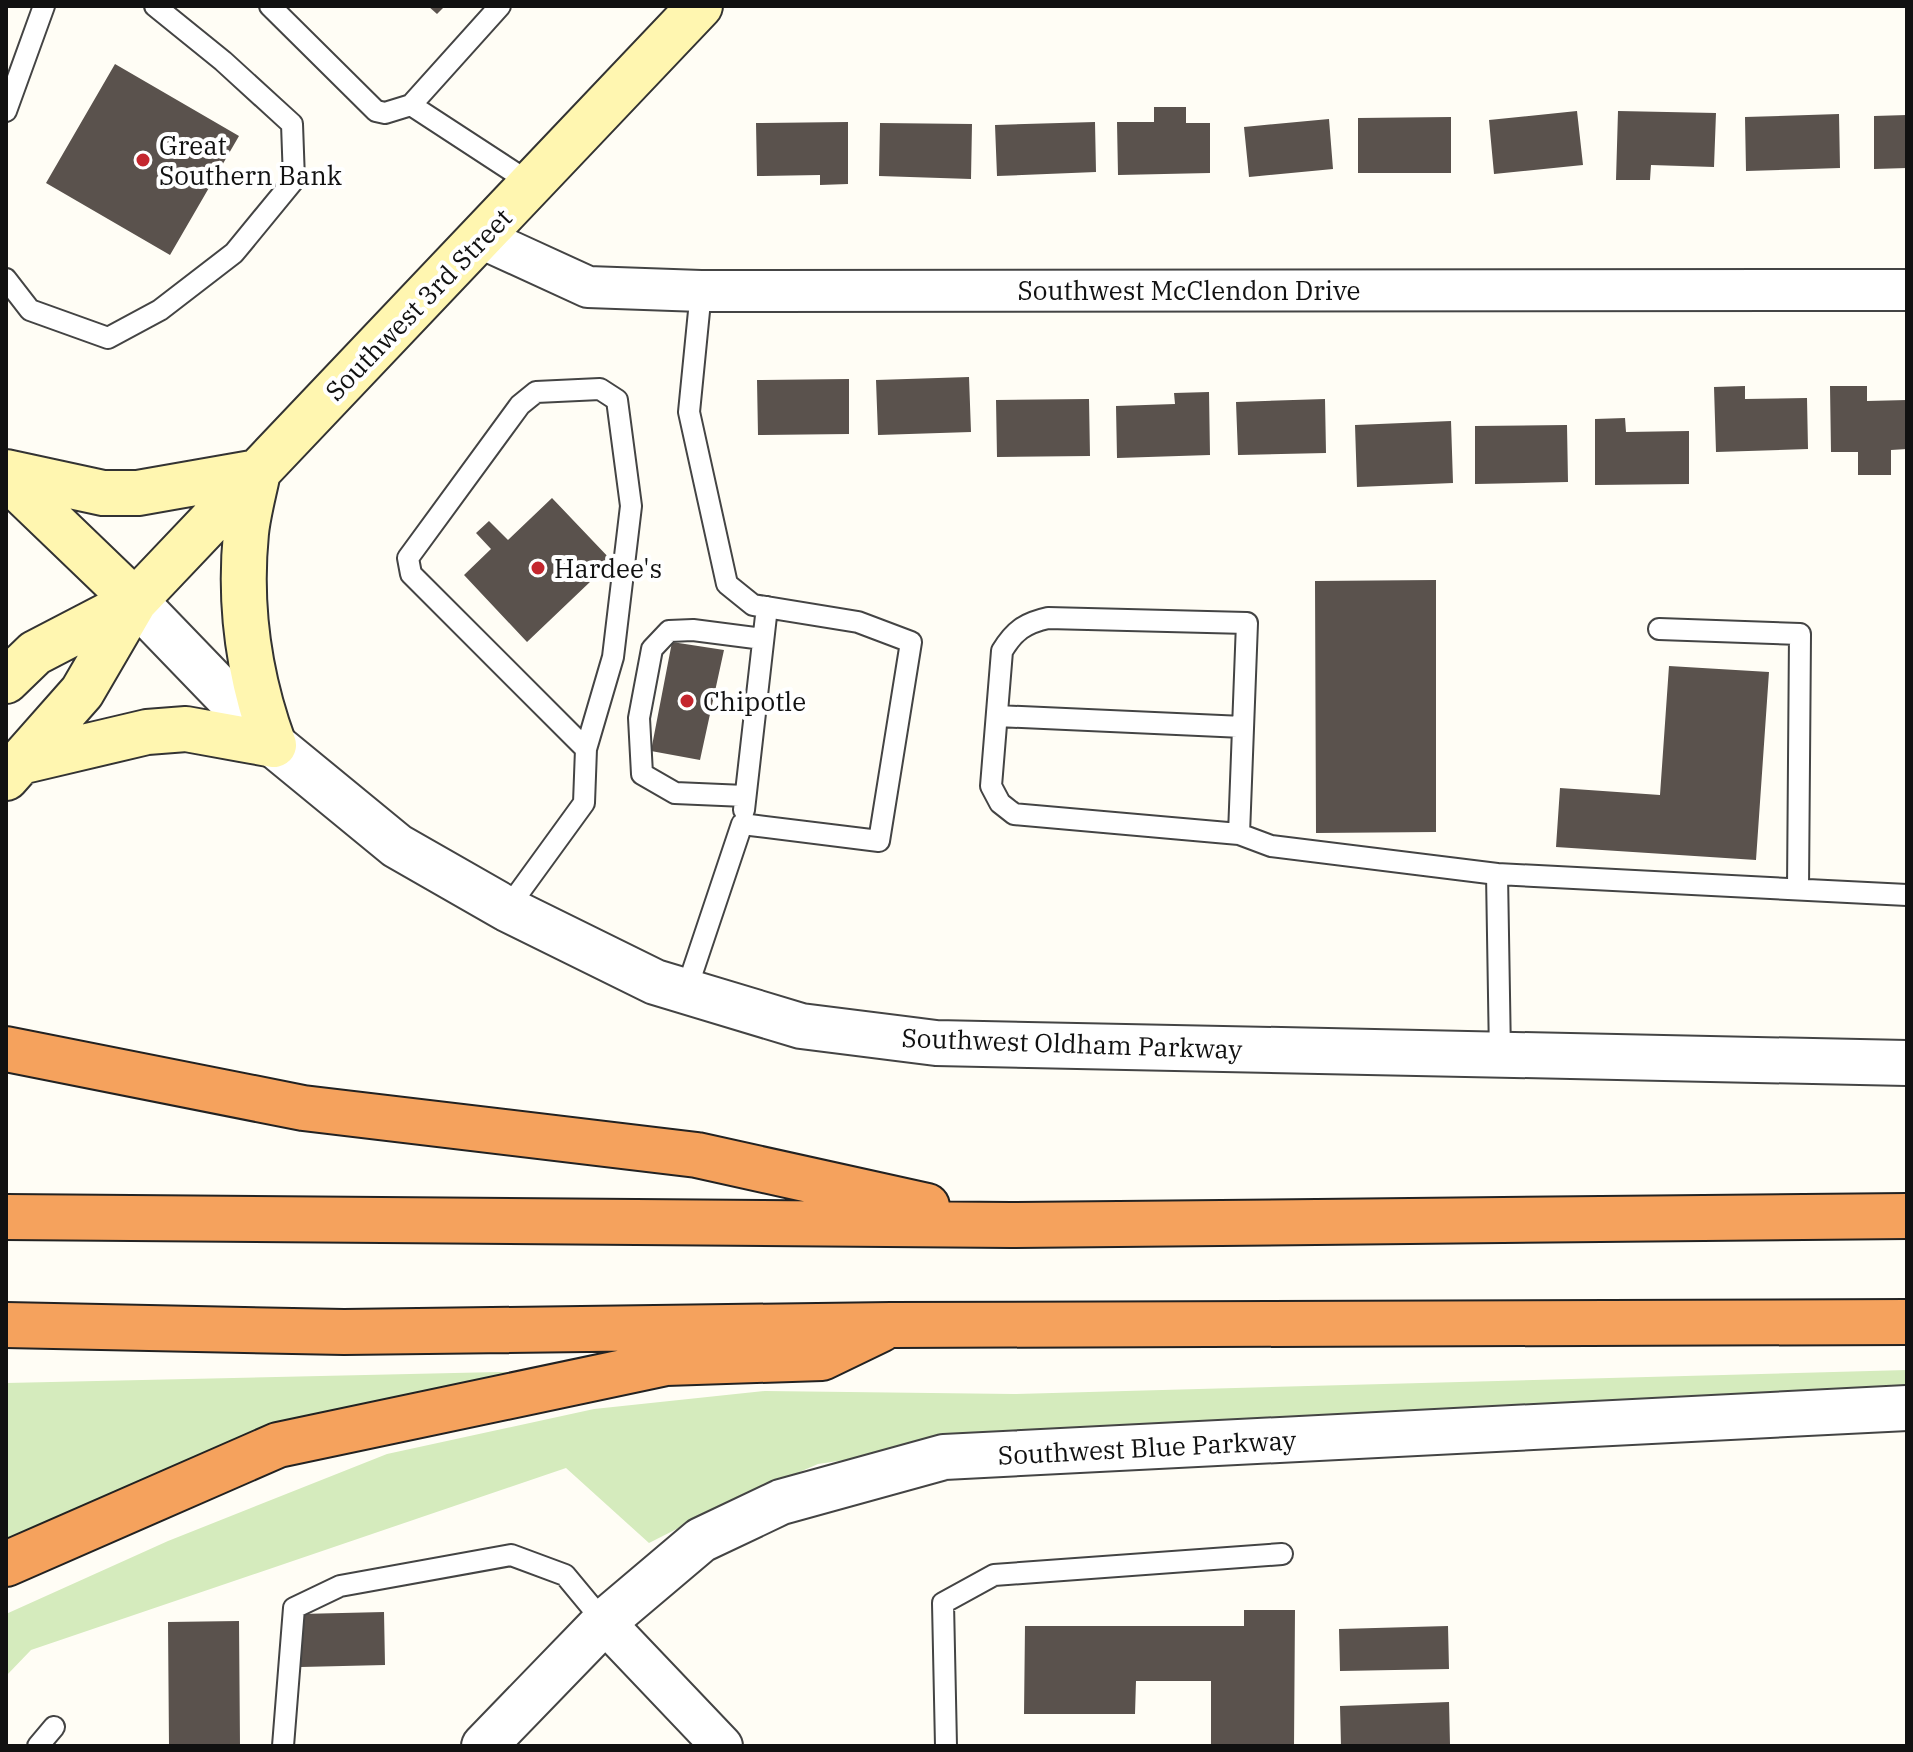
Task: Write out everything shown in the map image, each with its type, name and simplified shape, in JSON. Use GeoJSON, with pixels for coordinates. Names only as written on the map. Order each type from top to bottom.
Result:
{"type":"FeatureCollection","features":[{"type":"Feature","properties":{"kind":"highway"},"geometry":{"type":"LineString","coordinates":[[6,1049],[303,1108],[697,1155],[1011,1225]]}},
{"type":"Feature","properties":{"kind":"highway"},"geometry":{"type":"LineString","coordinates":[[6,1217],[1011,1225],[1907,1216]]}},
{"type":"Feature","properties":{"kind":"highway"},"geometry":{"type":"LineString","coordinates":[[6,1325],[344,1332],[891,1325],[1907,1322]]}},
{"type":"Feature","properties":{"kind":"highway"},"geometry":{"type":"LineString","coordinates":[[6,1564],[278,1445],[666,1363],[822,1358],[891,1325]]}},
{"type":"Feature","properties":{"kind":"main road","name":"Southwest 3rd Street"},"geometry":{"type":"LineString","coordinates":[[13,770],[82,692],[135,601],[700,6]]}},
{"type":"Feature","properties":{"kind":"main road"},"geometry":{"type":"LineString","coordinates":[[6,474],[103,493],[138,493],[258,472],[246,531],[244,583],[248,646],[262,711],[274,745],[186,729],[147,732],[13,770]]}},
{"type":"Feature","properties":{"kind":"main road"},"geometry":{"type":"LineString","coordinates":[[6,474],[135,601]]}},
{"type":"Feature","properties":{"kind":"main road","name":"Southwest 3rd Street"},"geometry":{"type":"LineString","coordinates":[[6,681],[35,653],[135,601]]}},
{"type":"Feature","properties":{"kind":"street","name":"Southwest McClendon Drive"},"geometry":{"type":"LineString","coordinates":[[481,238],[588,287],[701,291],[1907,290]]}},
{"type":"Feature","properties":{"kind":"street","name":"Southwest Oldham Parkway"},"geometry":{"type":"LineString","coordinates":[[135,601],[274,745],[397,846],[507,909],[655,982],[801,1026],[936,1043],[1907,1063]]}},
{"type":"Feature","properties":{"kind":"street","name":"Southwest Blue Parkway"},"geometry":{"type":"LineString","coordinates":[[484,1746],[604,1622],[701,1540],[781,1502],[944,1457],[1907,1408]]}},
{"type":"Feature","properties":{"kind":"street"},"geometry":{"type":"LineString","coordinates":[[604,1622],[722,1746]]}},
{"type":"Feature","properties":{"kind":"lane"},"geometry":{"type":"LineString","coordinates":[[6,111],[44,6]]}},
{"type":"Feature","properties":{"kind":"lane"},"geometry":{"type":"LineString","coordinates":[[6,279],[30,310],[108,338],[160,310],[234,253],[294,180],[292,124],[223,61],[155,6]]}},
{"type":"Feature","properties":{"kind":"lane"},"geometry":{"type":"LineString","coordinates":[[270,6],[376,111],[385,113],[411,105],[500,6]]}},
{"type":"Feature","properties":{"kind":"lane"},"geometry":{"type":"LineString","coordinates":[[411,105],[532,184]]}},
{"type":"Feature","properties":{"kind":"lane"},"geometry":{"type":"LineString","coordinates":[[701,291],[689,412],[727,584],[753,605],[858,622],[911,642],[879,841],[762,829],[742,824]]}},
{"type":"Feature","properties":{"kind":"lane"},"geometry":{"type":"LineString","coordinates":[[507,909],[584,803],[586,749],[613,657],[631,506],[617,400],[600,389],[536,392],[520,405],[408,558],[411,574],[586,749]]}},
{"type":"Feature","properties":{"kind":"lane"},"geometry":{"type":"LineString","coordinates":[[686,991],[742,824],[767,607]]}},
{"type":"Feature","properties":{"kind":"lane"},"geometry":{"type":"LineString","coordinates":[[1239,834],[1247,623],[1048,618],[1020,627],[1002,651],[991,786],[1000,803],[1014,814],[1239,834],[1271,846],[1497,874],[1907,895]]}},
{"type":"Feature","properties":{"kind":"lane"},"geometry":{"type":"LineString","coordinates":[[1659,629],[1800,634],[1798,889]]}},
{"type":"Feature","properties":{"kind":"lane"},"geometry":{"type":"LineString","coordinates":[[745,796],[675,793],[642,774],[639,718],[652,649],[669,631],[693,630],[763,639]]}},
{"type":"Feature","properties":{"kind":"lane"},"geometry":{"type":"LineString","coordinates":[[997,716],[1243,727]]}},
{"type":"Feature","properties":{"kind":"lane"},"geometry":{"type":"LineString","coordinates":[[1497,874],[1500,1055]]}},
{"type":"Feature","properties":{"kind":"lane"},"geometry":{"type":"LineString","coordinates":[[946,1746],[943,1603],[994,1575],[1282,1554]]}},
{"type":"Feature","properties":{"kind":"lane"},"geometry":{"type":"LineString","coordinates":[[283,1746],[294,1608],[340,1586],[511,1555],[565,1575],[604,1622]]}},
{"type":"Feature","properties":{"kind":"lane"},"geometry":{"type":"LineString","coordinates":[[38,1746],[54,1727]]}},
{"type":"Feature","properties":{"kind":"green space"},"geometry":{"type":"Polygon","coordinates":[[[1907,1370],[1907,1395],[919,1449],[818,1464],[726,1504],[649,1543],[566,1468],[31,1650],[6,1676],[6,1614],[168,1541],[387,1454],[594,1409],[765,1391],[1014,1394],[1907,1370]]]}},
{"type":"Feature","properties":{"kind":"green space"},"geometry":{"type":"Polygon","coordinates":[[[548,1371],[367,1418],[6,1568],[6,1383],[548,1371]]]}},
{"type":"Feature","properties":{"kind":"building"},"geometry":{"type":"Polygon","coordinates":[[[428,6],[445,6],[437,14],[428,6]]]}},
{"type":"Feature","properties":{"kind":"building","name":"Great Southern Bank"},"geometry":{"type":"Polygon","coordinates":[[[115,64],[239,136],[170,255],[46,183],[115,64]]]}},
{"type":"Feature","properties":{"kind":"building"},"geometry":{"type":"Polygon","coordinates":[[[1154,107],[1186,107],[1186,123],[1210,123],[1210,173],[1118,175],[1117,122],[1154,122],[1154,107]]]}},
{"type":"Feature","properties":{"kind":"building"},"geometry":{"type":"Polygon","coordinates":[[[1577,111],[1583,165],[1494,174],[1489,120],[1577,111]]]}},
{"type":"Feature","properties":{"kind":"building"},"geometry":{"type":"Polygon","coordinates":[[[1618,111],[1716,113],[1714,167],[1651,165],[1650,180],[1616,180],[1618,111]]]}},
{"type":"Feature","properties":{"kind":"building"},"geometry":{"type":"Polygon","coordinates":[[[1839,114],[1840,168],[1746,171],[1745,117],[1839,114]]]}},
{"type":"Feature","properties":{"kind":"building"},"geometry":{"type":"Polygon","coordinates":[[[1907,115],[1907,168],[1874,169],[1874,116],[1907,115]]]}},
{"type":"Feature","properties":{"kind":"building"},"geometry":{"type":"Polygon","coordinates":[[[1451,117],[1451,173],[1358,173],[1358,118],[1451,117]]]}},
{"type":"Feature","properties":{"kind":"building"},"geometry":{"type":"Polygon","coordinates":[[[1329,119],[1333,169],[1249,177],[1244,127],[1329,119]]]}},
{"type":"Feature","properties":{"kind":"building"},"geometry":{"type":"Polygon","coordinates":[[[848,122],[848,184],[820,185],[820,175],[757,176],[756,123],[848,122]]]}},
{"type":"Feature","properties":{"kind":"building"},"geometry":{"type":"Polygon","coordinates":[[[1095,122],[1096,172],[997,176],[995,125],[1095,122]]]}},
{"type":"Feature","properties":{"kind":"building"},"geometry":{"type":"Polygon","coordinates":[[[880,123],[972,124],[971,179],[879,176],[880,123]]]}},
{"type":"Feature","properties":{"kind":"building"},"geometry":{"type":"Polygon","coordinates":[[[969,377],[971,432],[878,435],[876,380],[969,377]]]}},
{"type":"Feature","properties":{"kind":"building"},"geometry":{"type":"Polygon","coordinates":[[[849,379],[849,434],[758,435],[757,380],[849,379]]]}},
{"type":"Feature","properties":{"kind":"building"},"geometry":{"type":"Polygon","coordinates":[[[1745,386],[1745,399],[1807,398],[1808,449],[1716,452],[1714,387],[1745,386]]]}},
{"type":"Feature","properties":{"kind":"building"},"geometry":{"type":"Polygon","coordinates":[[[1830,386],[1867,386],[1867,401],[1907,400],[1907,449],[1891,450],[1891,475],[1858,475],[1858,452],[1831,452],[1830,386]]]}},
{"type":"Feature","properties":{"kind":"building"},"geometry":{"type":"Polygon","coordinates":[[[1209,392],[1210,455],[1117,458],[1116,406],[1175,404],[1174,393],[1209,392]]]}},
{"type":"Feature","properties":{"kind":"building"},"geometry":{"type":"Polygon","coordinates":[[[1089,399],[1090,456],[997,457],[996,400],[1089,399]]]}},
{"type":"Feature","properties":{"kind":"building"},"geometry":{"type":"Polygon","coordinates":[[[1325,399],[1326,453],[1238,455],[1236,402],[1325,399]]]}},
{"type":"Feature","properties":{"kind":"building"},"geometry":{"type":"Polygon","coordinates":[[[1625,418],[1626,432],[1689,431],[1689,484],[1595,485],[1595,419],[1625,418]]]}},
{"type":"Feature","properties":{"kind":"building"},"geometry":{"type":"Polygon","coordinates":[[[1451,421],[1453,483],[1357,487],[1355,425],[1451,421]]]}},
{"type":"Feature","properties":{"kind":"building"},"geometry":{"type":"Polygon","coordinates":[[[1567,425],[1568,482],[1475,484],[1475,426],[1567,425]]]}},
{"type":"Feature","properties":{"kind":"building","name":"Hardee's"},"geometry":{"type":"Polygon","coordinates":[[[552,498],[612,561],[527,642],[464,575],[491,549],[476,533],[489,521],[508,540],[552,498]]]}},
{"type":"Feature","properties":{"kind":"building"},"geometry":{"type":"Polygon","coordinates":[[[1436,580],[1436,832],[1316,833],[1315,581],[1436,580]]]}},
{"type":"Feature","properties":{"kind":"building","name":"Chipotle"},"geometry":{"type":"Polygon","coordinates":[[[672,642],[724,650],[700,760],[651,751],[672,642]]]}},
{"type":"Feature","properties":{"kind":"building"},"geometry":{"type":"Polygon","coordinates":[[[1669,666],[1769,672],[1756,860],[1556,847],[1560,788],[1660,795],[1669,666]]]}},
{"type":"Feature","properties":{"kind":"building"},"geometry":{"type":"Polygon","coordinates":[[[1244,1610],[1295,1610],[1294,1746],[1211,1746],[1211,1681],[1136,1681],[1135,1714],[1024,1714],[1025,1626],[1244,1626],[1244,1610]]]}},
{"type":"Feature","properties":{"kind":"building"},"geometry":{"type":"Polygon","coordinates":[[[384,1612],[385,1665],[301,1667],[300,1614],[384,1612]]]}},
{"type":"Feature","properties":{"kind":"building"},"geometry":{"type":"Polygon","coordinates":[[[239,1621],[240,1746],[169,1746],[168,1622],[239,1621]]]}},
{"type":"Feature","properties":{"kind":"building"},"geometry":{"type":"Polygon","coordinates":[[[1448,1626],[1449,1669],[1340,1671],[1339,1629],[1448,1626]]]}},
{"type":"Feature","properties":{"kind":"building"},"geometry":{"type":"Polygon","coordinates":[[[1449,1702],[1450,1744],[1341,1746],[1340,1706],[1449,1702]]]}},
{"type":"Feature","properties":{"kind":"place","name":"Great Southern Bank"},"geometry":{"type":"Point","coordinates":[143,160]}},
{"type":"Feature","properties":{"kind":"place","name":"Hardee's"},"geometry":{"type":"Point","coordinates":[538,568]}},
{"type":"Feature","properties":{"kind":"place","name":"Chipotle"},"geometry":{"type":"Point","coordinates":[687,701]}}]}
